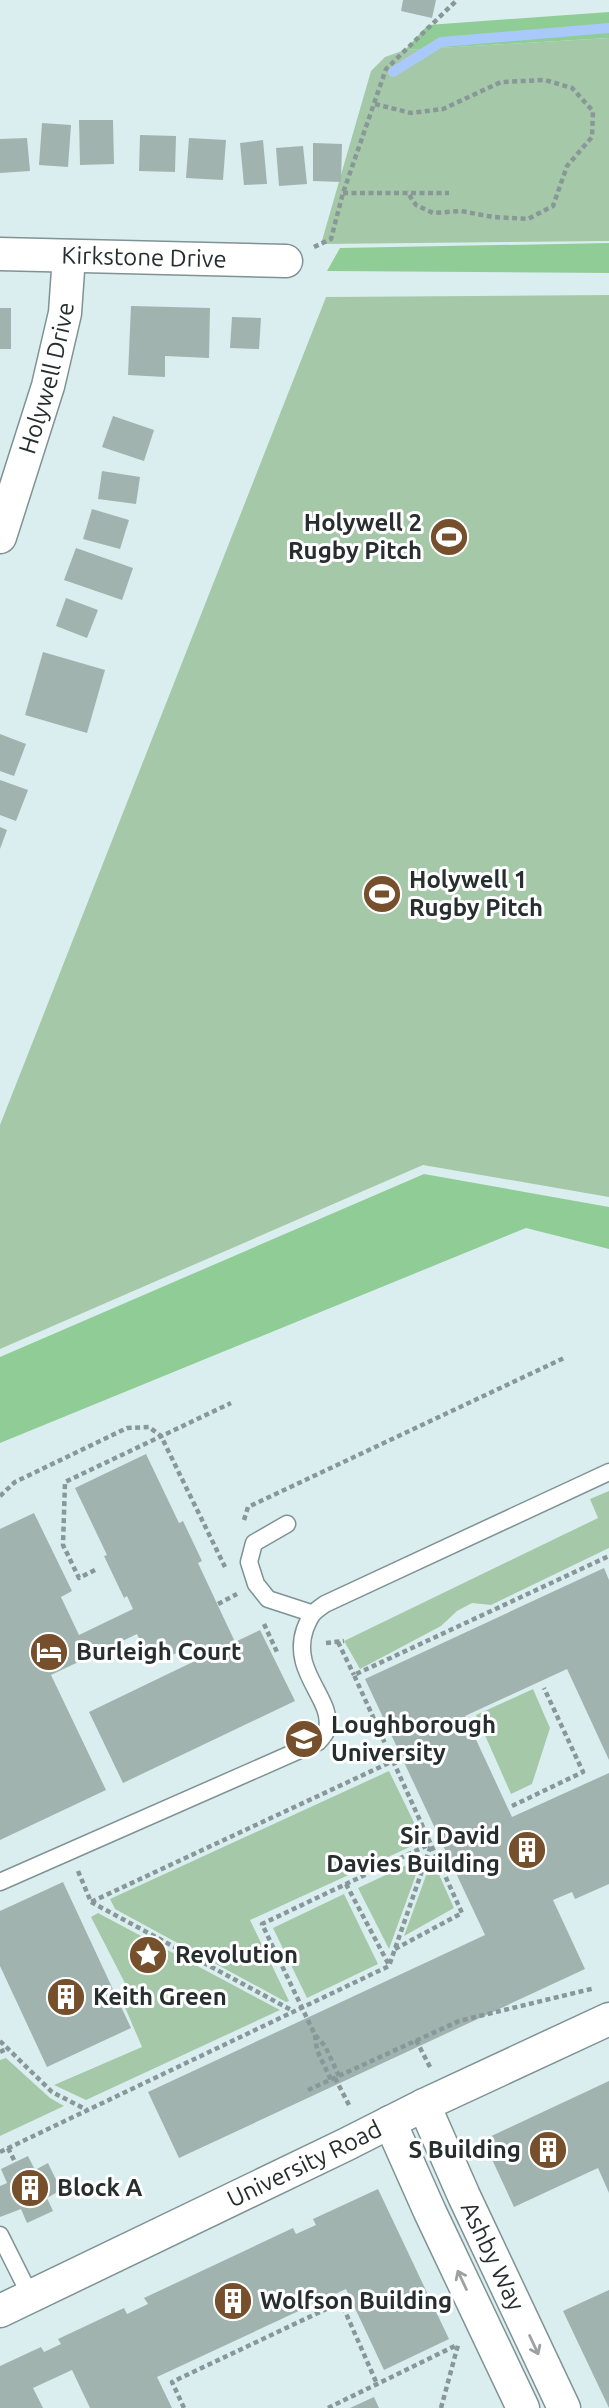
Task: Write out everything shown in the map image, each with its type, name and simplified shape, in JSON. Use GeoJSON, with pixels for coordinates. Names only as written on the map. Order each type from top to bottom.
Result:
{"type":"FeatureCollection","features":[{"type":"Feature","properties":{"kind":"street","name":"Kirkstone Drive"},"geometry":{"type":"LineString","coordinates":[[0,254],[286,261]]}},
{"type":"Feature","properties":{"kind":"street","name":"Holywell Drive"},"geometry":{"type":"LineString","coordinates":[[0,537],[48,386],[65,313],[69,256]]}},
{"type":"Feature","properties":{"kind":"street","name":"University Road"},"geometry":{"type":"LineString","coordinates":[[0,2311],[390,2122],[430,2092],[609,2019]]}},
{"type":"Feature","properties":{"kind":"street","name":"Ashby Way"},"geometry":{"type":"LineString","coordinates":[[430,2092],[464,2196],[564,2408]]}},
{"type":"Feature","properties":{"kind":"street","name":"Ashby Way"},"geometry":{"type":"LineString","coordinates":[[390,2122],[523,2408]]}},
{"type":"Feature","properties":{"kind":"lane"},"geometry":{"type":"LineString","coordinates":[[0,1882],[318,1742],[327,1731],[328,1717],[302,1660],[302,1638],[311,1613],[325,1604],[609,1472]]}},
{"type":"Feature","properties":{"kind":"lane"},"geometry":{"type":"LineString","coordinates":[[287,1524],[272,1530],[254,1543],[248,1562],[256,1584],[268,1599],[311,1613]]}},
{"type":"Feature","properties":{"kind":"lane"},"geometry":{"type":"LineString","coordinates":[[0,2235],[31,2297]]}},
{"type":"Feature","properties":{"kind":"path"},"geometry":{"type":"LineString","coordinates":[[286,261],[331,239],[343,193],[386,69],[457,0]]}},
{"type":"Feature","properties":{"kind":"path"},"geometry":{"type":"LineString","coordinates":[[374,104],[411,113],[443,109],[501,82],[545,80],[572,88],[593,111],[592,137],[568,166],[553,206],[528,219],[492,217],[461,211],[433,213],[416,205],[407,192]]}},
{"type":"Feature","properties":{"kind":"path"},"geometry":{"type":"LineString","coordinates":[[343,193],[449,193]]}},
{"type":"Feature","properties":{"kind":"path"},"geometry":{"type":"LineString","coordinates":[[266,1498],[564,1358]]}},
{"type":"Feature","properties":{"kind":"path"},"geometry":{"type":"LineString","coordinates":[[95,1570],[79,1578],[63,1545],[65,1482],[231,1403]]}},
{"type":"Feature","properties":{"kind":"path"},"geometry":{"type":"LineString","coordinates":[[0,1496],[15,1482],[127,1428],[149,1427],[161,1436],[227,1571]]}},
{"type":"Feature","properties":{"kind":"path"},"geometry":{"type":"LineString","coordinates":[[354,1675],[609,1556]]}},
{"type":"Feature","properties":{"kind":"path"},"geometry":{"type":"LineString","coordinates":[[264,1624],[280,1659]]}},
{"type":"Feature","properties":{"kind":"path"},"geometry":{"type":"LineString","coordinates":[[338,1642],[462,1913],[395,1949]]}},
{"type":"Feature","properties":{"kind":"path"},"geometry":{"type":"LineString","coordinates":[[512,1806],[583,1772],[544,1688]]}},
{"type":"Feature","properties":{"kind":"path"},"geometry":{"type":"LineString","coordinates":[[91,1902],[393,1761]]}},
{"type":"Feature","properties":{"kind":"path"},"geometry":{"type":"LineString","coordinates":[[355,2117],[317,2050],[314,2035],[262,1924],[431,1844]]}},
{"type":"Feature","properties":{"kind":"path"},"geometry":{"type":"LineString","coordinates":[[0,2152],[389,1966],[431,1844]]}},
{"type":"Feature","properties":{"kind":"path"},"geometry":{"type":"LineString","coordinates":[[69,1852],[91,1902],[294,2011]]}},
{"type":"Feature","properties":{"kind":"path"},"geometry":{"type":"LineString","coordinates":[[346,1884],[389,1966]]}},
{"type":"Feature","properties":{"kind":"path"},"geometry":{"type":"LineString","coordinates":[[308,2090],[459,2021],[596,1987]]}},
{"type":"Feature","properties":{"kind":"path"},"geometry":{"type":"LineString","coordinates":[[314,2035],[325,2046],[335,2078]]}},
{"type":"Feature","properties":{"kind":"path"},"geometry":{"type":"LineString","coordinates":[[416,2040],[430,2092]]}},
{"type":"Feature","properties":{"kind":"path"},"geometry":{"type":"LineString","coordinates":[[0,2041],[52,2092],[88,2110]]}},
{"type":"Feature","properties":{"kind":"path"},"geometry":{"type":"LineString","coordinates":[[0,2052],[6,2049]]}},
{"type":"Feature","properties":{"kind":"path"},"geometry":{"type":"LineString","coordinates":[[8,2148],[15,2162]]}},
{"type":"Feature","properties":{"kind":"path"},"geometry":{"type":"LineString","coordinates":[[184,2408],[172,2382],[341,2302],[377,2384]]}},
{"type":"Feature","properties":{"kind":"path"},"geometry":{"type":"LineString","coordinates":[[328,2408],[467,2340]]}},
{"type":"Feature","properties":{"kind":"path"},"geometry":{"type":"LineString","coordinates":[[441,2408],[459,2344]]}},
{"type":"Feature","properties":{"kind":"green space"},"geometry":{"type":"Polygon","coordinates":[[[609,12],[609,38],[405,50],[428,25],[609,12]]]}},
{"type":"Feature","properties":{"kind":"green space"},"geometry":{"type":"Polygon","coordinates":[[[609,38],[609,241],[321,244],[371,71],[385,57],[405,50],[609,38]]]}},
{"type":"Feature","properties":{"kind":"green space"},"geometry":{"type":"Polygon","coordinates":[[[609,243],[609,273],[327,271],[340,248],[609,243]]]}},
{"type":"Feature","properties":{"kind":"green space"},"geometry":{"type":"Polygon","coordinates":[[[609,295],[609,1197],[423,1165],[0,1349],[0,1125],[326,297],[609,295]]]}},
{"type":"Feature","properties":{"kind":"green space"},"geometry":{"type":"Polygon","coordinates":[[[424,1174],[609,1207],[609,1249],[526,1228],[0,1443],[0,1357],[424,1174]]]}},
{"type":"Feature","properties":{"kind":"green space"},"geometry":{"type":"Polygon","coordinates":[[[609,1491],[609,1548],[491,1605],[472,1603],[457,1611],[441,1626],[360,1669],[344,1641],[598,1518],[590,1499],[609,1491]]]}},
{"type":"Feature","properties":{"kind":"green space"},"geometry":{"type":"Polygon","coordinates":[[[533,1689],[550,1728],[532,1784],[511,1794],[476,1715],[533,1689]]]}},
{"type":"Feature","properties":{"kind":"green space"},"geometry":{"type":"Polygon","coordinates":[[[389,1771],[423,1841],[250,1920],[289,2001],[286,2002],[115,1909],[110,1899],[389,1771]]]}},
{"type":"Feature","properties":{"kind":"green space"},"geometry":{"type":"Polygon","coordinates":[[[422,1858],[389,1949],[358,1888],[422,1858]]]}},
{"type":"Feature","properties":{"kind":"green space"},"geometry":{"type":"Polygon","coordinates":[[[432,1859],[454,1908],[404,1936],[432,1859]]]}},
{"type":"Feature","properties":{"kind":"green space"},"geometry":{"type":"Polygon","coordinates":[[[344,1894],[378,1964],[307,1998],[273,1928],[344,1894]]]}},
{"type":"Feature","properties":{"kind":"green space"},"geometry":{"type":"Polygon","coordinates":[[[98,1913],[280,2010],[86,2100],[54,2085],[142,2047],[121,1998],[130,1993],[91,1917],[98,1913]]]}},
{"type":"Feature","properties":{"kind":"green space"},"geometry":{"type":"Polygon","coordinates":[[[6,2058],[50,2098],[64,2106],[0,2136],[0,2060],[6,2058]]]}},
{"type":"Feature","properties":{"kind":"building"},"geometry":{"type":"Polygon","coordinates":[[[403,0],[436,0],[432,18],[401,11],[403,0]]]}},
{"type":"Feature","properties":{"kind":"building"},"geometry":{"type":"Polygon","coordinates":[[[79,120],[113,120],[114,164],[80,165],[79,120]]]}},
{"type":"Feature","properties":{"kind":"building"},"geometry":{"type":"Polygon","coordinates":[[[42,123],[71,125],[68,167],[39,165],[42,123]]]}},
{"type":"Feature","properties":{"kind":"building"},"geometry":{"type":"Polygon","coordinates":[[[140,135],[176,136],[175,172],[139,171],[140,135]]]}},
{"type":"Feature","properties":{"kind":"building"},"geometry":{"type":"Polygon","coordinates":[[[27,138],[30,171],[0,173],[0,139],[27,138]]]}},
{"type":"Feature","properties":{"kind":"building"},"geometry":{"type":"Polygon","coordinates":[[[189,138],[226,140],[223,180],[186,178],[189,138]]]}},
{"type":"Feature","properties":{"kind":"building"},"geometry":{"type":"Polygon","coordinates":[[[263,140],[267,184],[244,185],[240,143],[263,140]]]}},
{"type":"Feature","properties":{"kind":"building"},"geometry":{"type":"Polygon","coordinates":[[[313,143],[342,144],[341,182],[313,181],[313,143]]]}},
{"type":"Feature","properties":{"kind":"building"},"geometry":{"type":"Polygon","coordinates":[[[303,146],[307,184],[279,186],[276,148],[303,146]]]}},
{"type":"Feature","properties":{"kind":"building"},"geometry":{"type":"Polygon","coordinates":[[[131,306],[210,308],[209,358],[165,356],[165,377],[128,375],[131,306]]]}},
{"type":"Feature","properties":{"kind":"building"},"geometry":{"type":"Polygon","coordinates":[[[0,308],[11,308],[11,349],[0,349],[0,308]]]}},
{"type":"Feature","properties":{"kind":"building"},"geometry":{"type":"Polygon","coordinates":[[[232,317],[261,318],[259,349],[230,348],[232,317]]]}},
{"type":"Feature","properties":{"kind":"building"},"geometry":{"type":"Polygon","coordinates":[[[113,416],[154,430],[144,461],[102,447],[113,416]]]}},
{"type":"Feature","properties":{"kind":"building"},"geometry":{"type":"Polygon","coordinates":[[[102,471],[140,477],[136,504],[98,499],[102,471]]]}},
{"type":"Feature","properties":{"kind":"building"},"geometry":{"type":"Polygon","coordinates":[[[92,509],[129,520],[120,549],[83,539],[92,509]]]}},
{"type":"Feature","properties":{"kind":"building"},"geometry":{"type":"Polygon","coordinates":[[[76,548],[133,568],[122,600],[64,580],[76,548]]]}},
{"type":"Feature","properties":{"kind":"building"},"geometry":{"type":"Polygon","coordinates":[[[66,598],[98,610],[87,638],[56,626],[66,598]]]}},
{"type":"Feature","properties":{"kind":"building"},"geometry":{"type":"Polygon","coordinates":[[[43,652],[105,670],[87,733],[25,715],[43,652]]]}},
{"type":"Feature","properties":{"kind":"building"},"geometry":{"type":"Polygon","coordinates":[[[0,734],[26,744],[14,776],[0,771],[0,734]]]}},
{"type":"Feature","properties":{"kind":"building"},"geometry":{"type":"Polygon","coordinates":[[[0,780],[28,790],[16,821],[0,815],[0,780]]]}},
{"type":"Feature","properties":{"kind":"building"},"geometry":{"type":"Polygon","coordinates":[[[0,827],[7,830],[0,849],[0,827]]]}},
{"type":"Feature","properties":{"kind":"building","name":"Burleigh Court"},"geometry":{"type":"Polygon","coordinates":[[[146,1454],[179,1523],[183,1521],[202,1561],[198,1563],[235,1642],[260,1630],[295,1701],[123,1783],[89,1712],[199,1659],[193,1645],[152,1665],[137,1634],[51,1675],[106,1790],[0,1840],[0,1529],[34,1513],[72,1591],[61,1597],[79,1635],[133,1609],[127,1596],[124,1598],[75,1488],[146,1454]]]}},
{"type":"Feature","properties":{"kind":"building","name":"Sir David Davies Building"},"geometry":{"type":"Polygon","coordinates":[[[604,1568],[609,1580],[609,1760],[567,1669],[465,1716],[512,1817],[609,1773],[609,1884],[575,1899],[572,1892],[553,1900],[585,1969],[179,2158],[148,2092],[485,1935],[365,1679],[604,1568]]]}},
{"type":"Feature","properties":{"kind":"building","name":"Keith Green"},"geometry":{"type":"Polygon","coordinates":[[[63,1882],[131,2028],[47,2067],[0,1966],[0,1911],[63,1882]]]}},
{"type":"Feature","properties":{"kind":"building","name":"S Building"},"geometry":{"type":"Polygon","coordinates":[[[609,2081],[609,2193],[598,2168],[514,2207],[483,2140],[609,2081]]]}},
{"type":"Feature","properties":{"kind":"building","name":"Block A"},"geometry":{"type":"Polygon","coordinates":[[[28,2156],[35,2170],[48,2163],[61,2190],[47,2198],[53,2211],[27,2223],[21,2209],[0,2217],[0,2186],[7,2183],[1,2169],[28,2156]]]}},
{"type":"Feature","properties":{"kind":"building","name":"Wolfson Building"},"geometry":{"type":"Polygon","coordinates":[[[378,2189],[449,2339],[384,2370],[346,2289],[157,2377],[172,2408],[90,2408],[72,2370],[33,2388],[43,2408],[0,2408],[0,2366],[41,2347],[44,2352],[61,2344],[58,2339],[124,2308],[127,2314],[148,2304],[144,2298],[293,2228],[296,2234],[316,2225],[313,2219],[378,2189]]]}},
{"type":"Feature","properties":{"kind":"building"},"geometry":{"type":"Polygon","coordinates":[[[609,2290],[609,2408],[563,2311],[609,2290]]]}},
{"type":"Feature","properties":{"kind":"building"},"geometry":{"type":"Polygon","coordinates":[[[374,2397],[379,2408],[350,2408],[374,2397]]]}},
{"type":"Feature","properties":{"kind":"waterway"},"geometry":{"type":"LineString","coordinates":[[393,72],[441,42],[609,28]]}},
{"type":"Feature","properties":{"kind":"place","name":"Holywell 2 Rugby Pitch"},"geometry":{"type":"Point","coordinates":[449,537]}},
{"type":"Feature","properties":{"kind":"place","name":"Holywell 1 Rugby Pitch"},"geometry":{"type":"Point","coordinates":[382,894]}},
{"type":"Feature","properties":{"kind":"place","name":"Burleigh Court"},"geometry":{"type":"Point","coordinates":[49,1652]}},
{"type":"Feature","properties":{"kind":"place","name":"Loughborough University"},"geometry":{"type":"Point","coordinates":[304,1739]}},
{"type":"Feature","properties":{"kind":"place","name":"Sir David Davies Building"},"geometry":{"type":"Point","coordinates":[527,1850]}},
{"type":"Feature","properties":{"kind":"place","name":"Revolution"},"geometry":{"type":"Point","coordinates":[148,1955]}},
{"type":"Feature","properties":{"kind":"place","name":"Keith Green"},"geometry":{"type":"Point","coordinates":[66,1997]}},
{"type":"Feature","properties":{"kind":"place","name":"S Building"},"geometry":{"type":"Point","coordinates":[548,2150]}},
{"type":"Feature","properties":{"kind":"place","name":"Block A"},"geometry":{"type":"Point","coordinates":[30,2188]}},
{"type":"Feature","properties":{"kind":"place","name":"Wolfson Building"},"geometry":{"type":"Point","coordinates":[233,2301]}}]}
